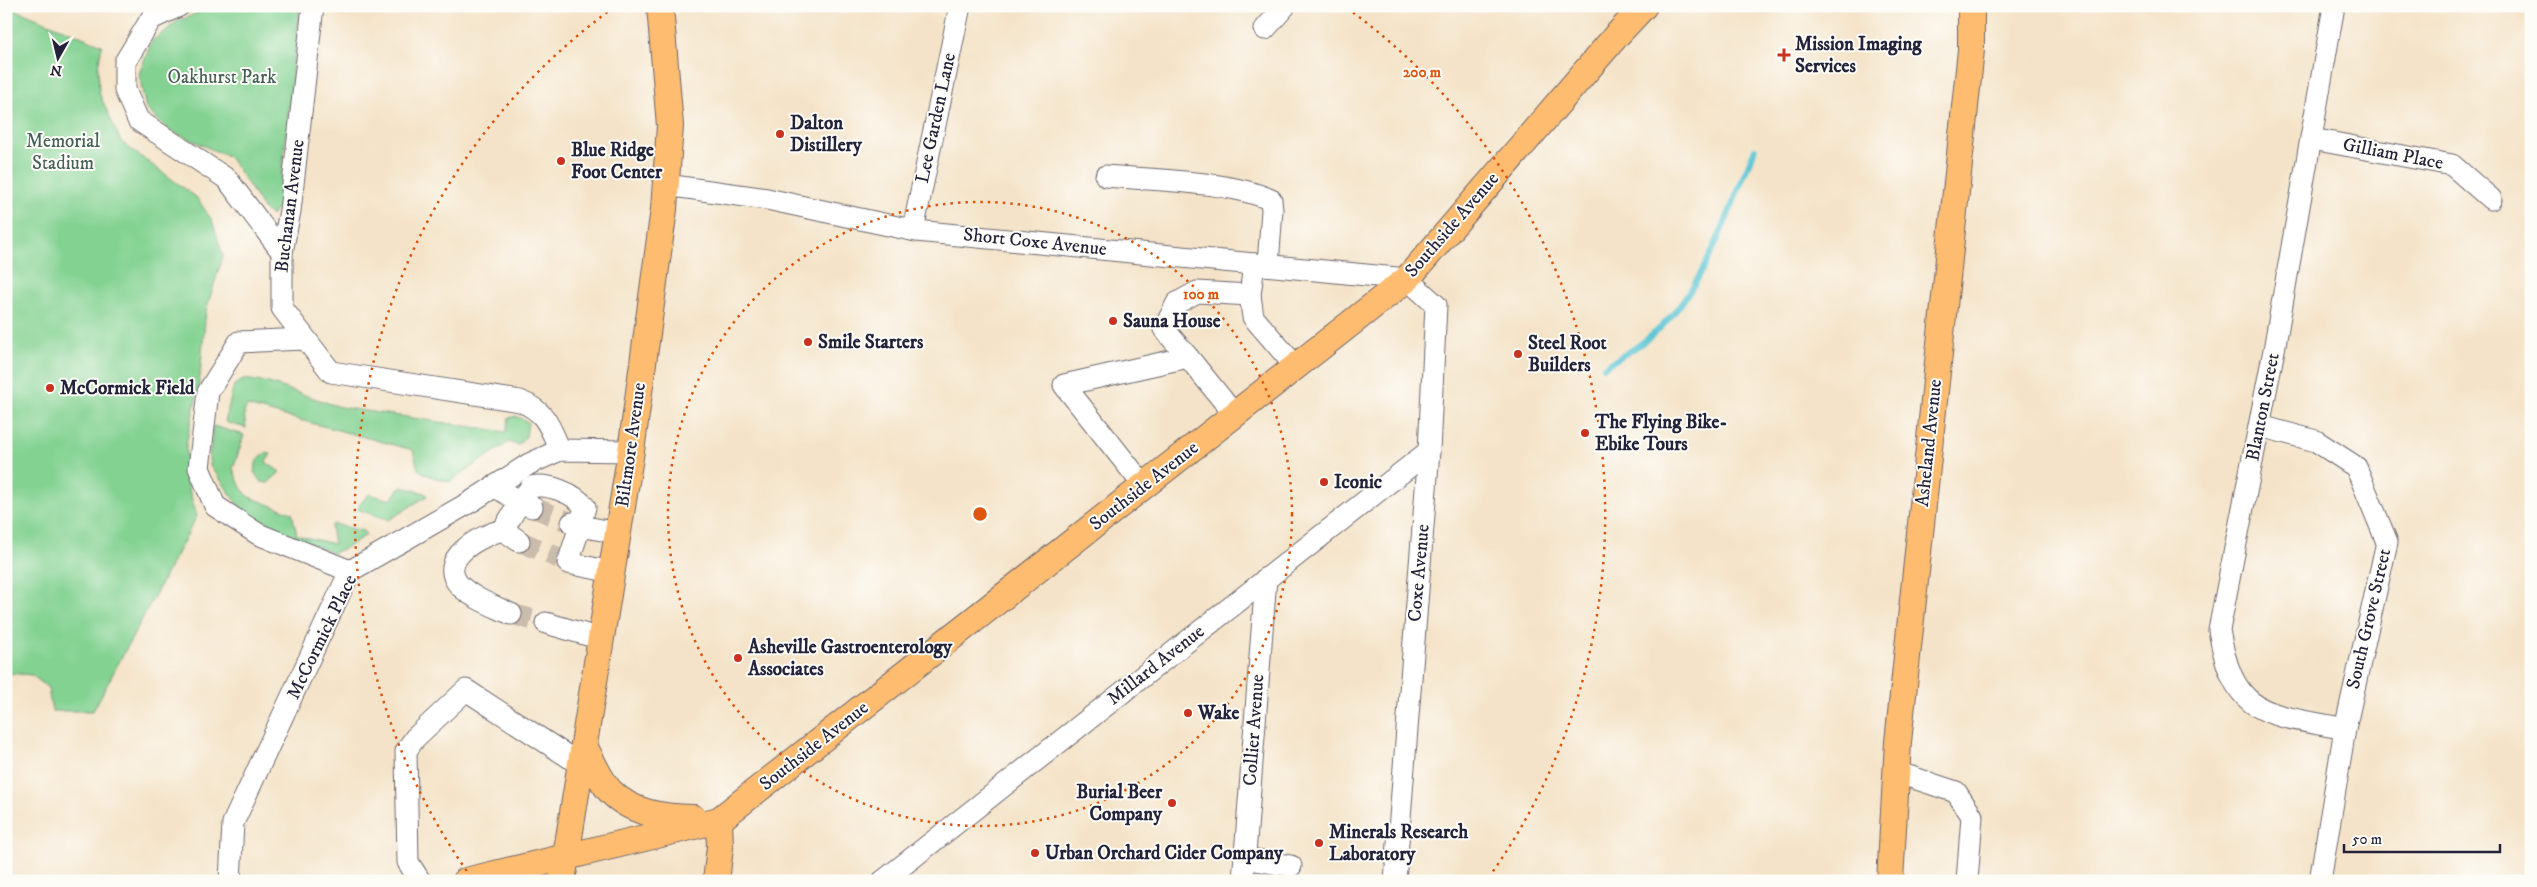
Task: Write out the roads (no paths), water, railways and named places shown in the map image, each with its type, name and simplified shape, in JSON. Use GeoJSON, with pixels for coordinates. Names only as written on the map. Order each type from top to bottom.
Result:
{"type":"FeatureCollection","features":[{"type":"Feature","properties":{"kind":"main road","name":"Biltmore Avenue"},"geometry":{"type":"LineString","coordinates":[[562,881],[631,451],[666,184],[670,126],[660,6]]}},
{"type":"Feature","properties":{"kind":"main road","name":"Southside Avenue"},"geometry":{"type":"LineString","coordinates":[[466,881],[719,820],[1407,278],[1644,6]]}},
{"type":"Feature","properties":{"kind":"main road","name":"Asheland Avenue"},"geometry":{"type":"LineString","coordinates":[[1890,881],[1896,772],[1971,50],[1971,6]]}},
{"type":"Feature","properties":{"kind":"main road"},"geometry":{"type":"LineString","coordinates":[[583,756],[609,790],[628,805],[644,812],[669,817],[719,820],[720,847],[716,881]]}},
{"type":"Feature","properties":{"kind":"street"},"geometry":{"type":"LineString","coordinates":[[178,6],[151,19],[126,62],[125,90],[138,120],[227,179],[282,252]]}},
{"type":"Feature","properties":{"kind":"street","name":"Buchanan Avenue"},"geometry":{"type":"LineString","coordinates":[[313,6],[290,210],[282,252],[282,308],[331,372],[520,401],[534,407],[546,418],[560,450]]}},
{"type":"Feature","properties":{"kind":"street","name":"Lee Garden Lane"},"geometry":{"type":"LineString","coordinates":[[913,230],[960,6]]}},
{"type":"Feature","properties":{"kind":"street"},"geometry":{"type":"LineString","coordinates":[[1266,29],[1285,6]]}},
{"type":"Feature","properties":{"kind":"street","name":"Blanton Street"},"geometry":{"type":"LineString","coordinates":[[2334,6],[2260,426],[2219,630],[2224,660],[2239,691],[2272,714],[2345,728]]}},
{"type":"Feature","properties":{"kind":"street","name":"Gilliam Place"},"geometry":{"type":"LineString","coordinates":[[2312,139],[2452,165],[2491,199]]}},
{"type":"Feature","properties":{"kind":"street"},"geometry":{"type":"LineString","coordinates":[[1106,176],[1232,189],[1271,200],[1272,210],[1261,264],[1250,295],[1253,318],[1295,366]]}},
{"type":"Feature","properties":{"kind":"street","name":"Short Coxe Avenue"},"geometry":{"type":"LineString","coordinates":[[666,184],[767,199],[913,230],[1407,278]]}},
{"type":"Feature","properties":{"kind":"street","name":"Coxe Avenue"},"geometry":{"type":"LineString","coordinates":[[1394,881],[1429,451],[1436,305],[1407,278]]}},
{"type":"Feature","properties":{"kind":"street"},"geometry":{"type":"LineString","coordinates":[[1234,414],[1164,329],[1178,303],[1196,292],[1250,295]]}},
{"type":"Feature","properties":{"kind":"street"},"geometry":{"type":"LineString","coordinates":[[304,339],[239,342],[208,392],[199,468],[215,506],[258,534],[350,571]]}},
{"type":"Feature","properties":{"kind":"street"},"geometry":{"type":"LineString","coordinates":[[1144,486],[1064,385],[1188,357]]}},
{"type":"Feature","properties":{"kind":"street","name":"South Grove Street"},"geometry":{"type":"LineString","coordinates":[[2260,426],[2316,441],[2356,466],[2387,542],[2345,728],[2320,881]]}},
{"type":"Feature","properties":{"kind":"street","name":"McCormick Place"},"geometry":{"type":"LineString","coordinates":[[230,881],[234,824],[350,571],[529,464],[560,450],[631,451]]}},
{"type":"Feature","properties":{"kind":"street","name":"Millard Avenue"},"geometry":{"type":"LineString","coordinates":[[883,881],[1429,451]]}},
{"type":"Feature","properties":{"kind":"street"},"geometry":{"type":"LineString","coordinates":[[511,614],[478,598],[459,585],[453,570],[456,558],[473,541],[487,534],[511,536],[526,505],[531,486],[540,484],[578,498],[585,507],[576,525],[564,560],[612,572]]}},
{"type":"Feature","properties":{"kind":"street"},"geometry":{"type":"LineString","coordinates":[[494,486],[526,505]]}},
{"type":"Feature","properties":{"kind":"street"},"geometry":{"type":"LineString","coordinates":[[576,525],[618,533]]}},
{"type":"Feature","properties":{"kind":"street","name":"Collier Avenue"},"geometry":{"type":"LineString","coordinates":[[1243,881],[1266,578]]}},
{"type":"Feature","properties":{"kind":"street"},"geometry":{"type":"LineString","coordinates":[[546,623],[601,639]]}},
{"type":"Feature","properties":{"kind":"street"},"geometry":{"type":"LineString","coordinates":[[420,881],[408,862],[406,751],[415,738],[466,690],[583,756]]}},
{"type":"Feature","properties":{"kind":"street"},"geometry":{"type":"LineString","coordinates":[[1896,772],[1956,792],[1972,816],[1966,881]]}},
{"type":"Feature","properties":{"kind":"street"},"geometry":{"type":"LineString","coordinates":[[1245,858],[1291,866]]}},
{"type":"Feature","properties":{"kind":"waterway"},"geometry":{"type":"LineString","coordinates":[[1604,367],[1652,335],[1666,322],[1695,283],[1718,240],[1755,149]]}},
{"type":"Feature","properties":{"kind":"tunnel"},"geometry":{"type":"LineString","coordinates":[[532,507],[572,523]]}},
{"type":"Feature","properties":{"kind":"tunnel"},"geometry":{"type":"LineString","coordinates":[[519,541],[559,558]]}},
{"type":"Feature","properties":{"kind":"tunnel"},"geometry":{"type":"LineString","coordinates":[[511,614],[546,623]]}},
{"type":"Feature","properties":{"kind":"place","name":"Mission Imaging Services"},"geometry":{"type":"Point","coordinates":[1784,55]}},
{"type":"Feature","properties":{"kind":"place","name":"Dalton Distillery"},"geometry":{"type":"Point","coordinates":[780,134]}},
{"type":"Feature","properties":{"kind":"place","name":"Blue Ridge Foot Center"},"geometry":{"type":"Point","coordinates":[561,161]}},
{"type":"Feature","properties":{"kind":"place","name":"Sauna House"},"geometry":{"type":"Point","coordinates":[1113,321]}},
{"type":"Feature","properties":{"kind":"place","name":"Smile Starters"},"geometry":{"type":"Point","coordinates":[808,342]}},
{"type":"Feature","properties":{"kind":"place","name":"Steel Root Builders"},"geometry":{"type":"Point","coordinates":[1518,354]}},
{"type":"Feature","properties":{"kind":"place","name":"McCormick Field"},"geometry":{"type":"Point","coordinates":[50,388]}},
{"type":"Feature","properties":{"kind":"place","name":"The Flying Bike- Ebike Tours"},"geometry":{"type":"Point","coordinates":[1585,433]}},
{"type":"Feature","properties":{"kind":"place","name":"Iconic"},"geometry":{"type":"Point","coordinates":[1324,482]}},
{"type":"Feature","properties":{"kind":"place","name":"Asheville Gastroenterology Associates"},"geometry":{"type":"Point","coordinates":[738,658]}},
{"type":"Feature","properties":{"kind":"place","name":"Wake"},"geometry":{"type":"Point","coordinates":[1188,713]}},
{"type":"Feature","properties":{"kind":"place","name":"Burial Beer Company"},"geometry":{"type":"Point","coordinates":[1172,803]}},
{"type":"Feature","properties":{"kind":"place","name":"Minerals Research Laboratory"},"geometry":{"type":"Point","coordinates":[1319,843]}},
{"type":"Feature","properties":{"kind":"place","name":"Urban Orchard Cider Company"},"geometry":{"type":"Point","coordinates":[1035,853]}},
{"type":"Feature","properties":{"kind":"park label","name":"Oakhurst Park"},"geometry":{"type":"Point","coordinates":[222,77]}},
{"type":"Feature","properties":{"kind":"park label","name":"Memorial Stadium"},"geometry":{"type":"Point","coordinates":[63,152]}}]}
